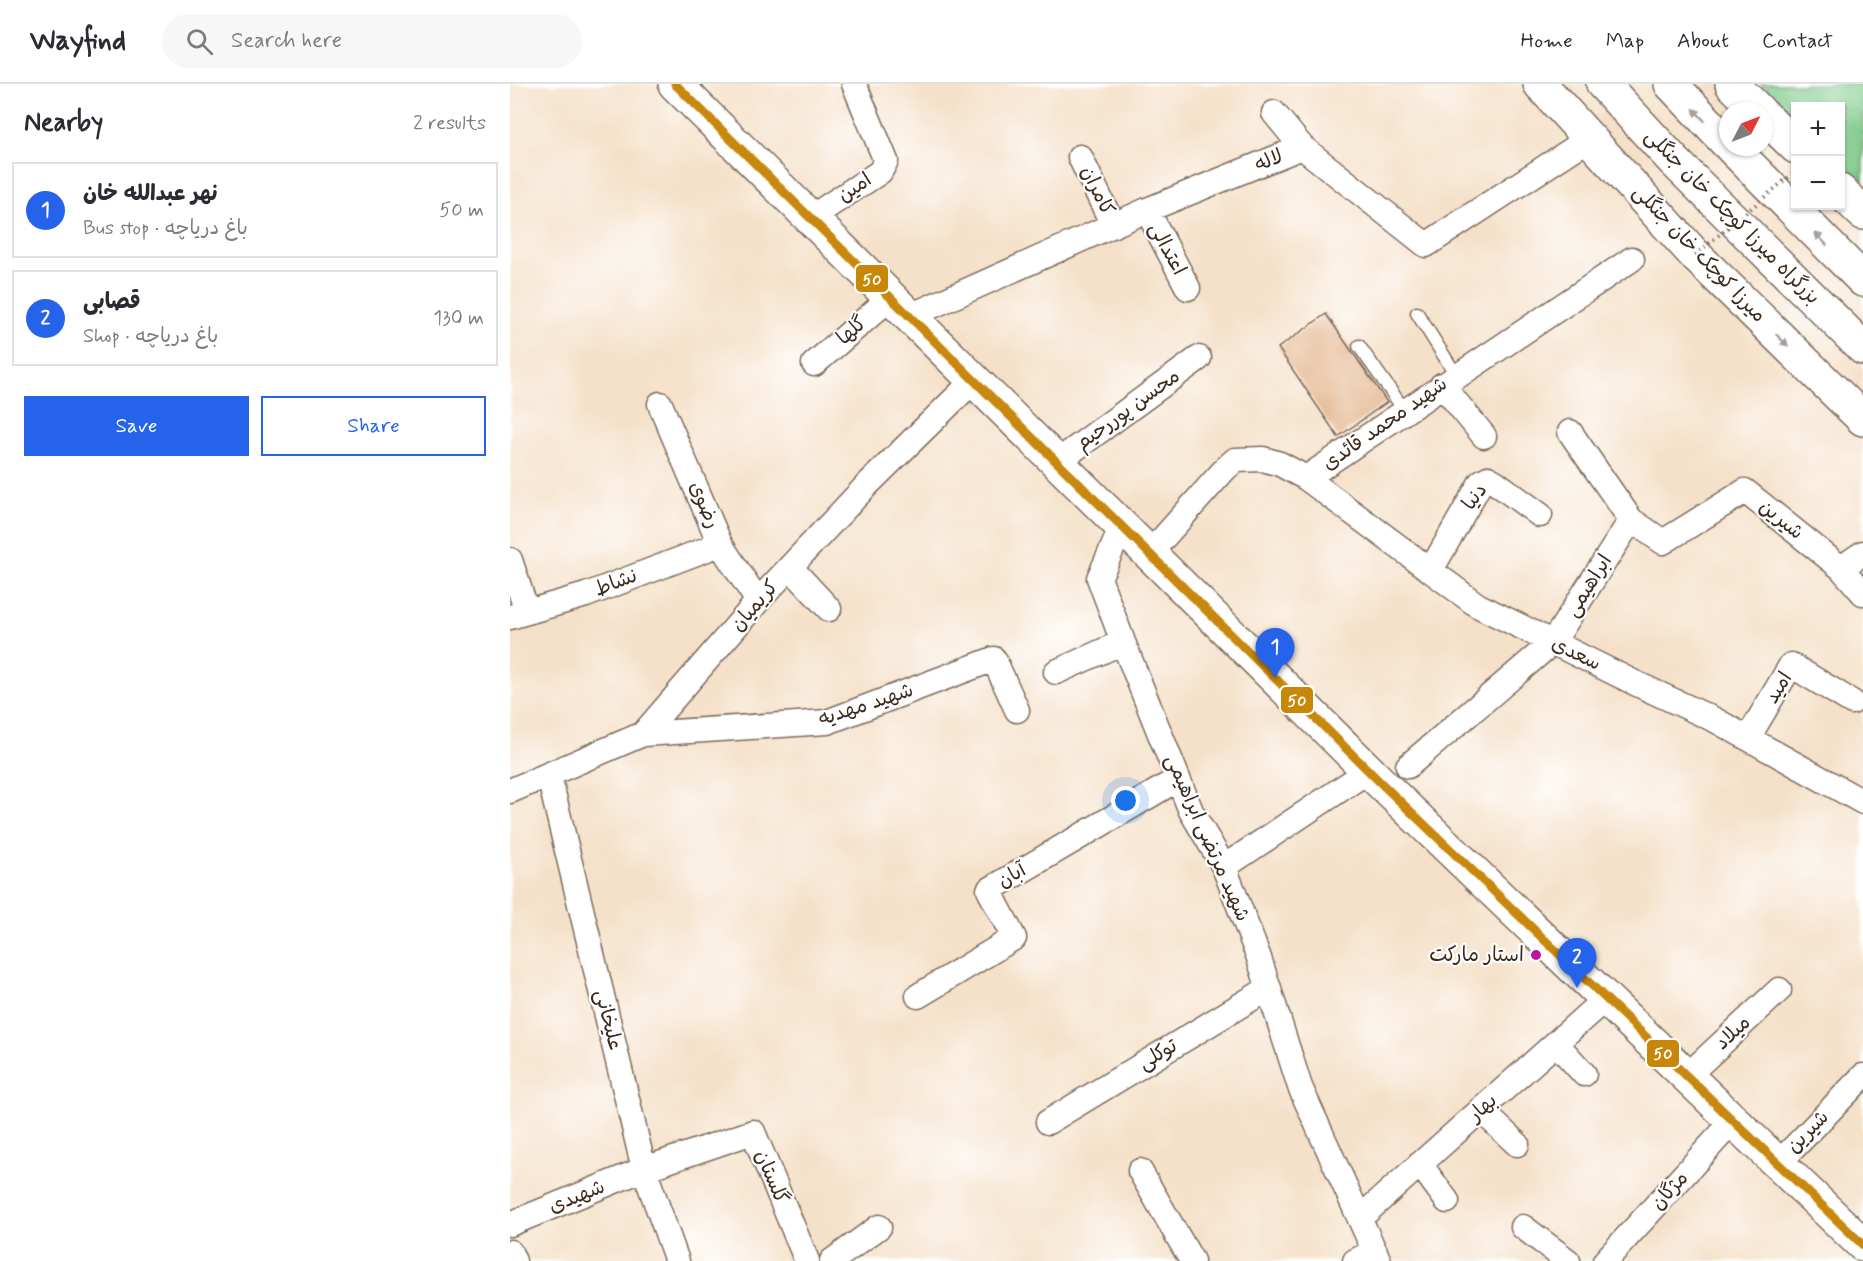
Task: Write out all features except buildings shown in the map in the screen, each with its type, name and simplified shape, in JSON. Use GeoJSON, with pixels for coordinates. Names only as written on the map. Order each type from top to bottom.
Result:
{"type":"FeatureCollection","features":[{"type":"Feature","properties":{"kind":"main road"},"geometry":{"type":"LineString","coordinates":[[675,84],[1368,771],[1863,1245]]}},
{"type":"Feature","properties":{"kind":"main road","name":"میرزا کوچک خان جنگلی"},"geometry":{"type":"LineString","coordinates":[[1540,84],[1695,255],[1863,419]]}},
{"type":"Feature","properties":{"kind":"main road","name":"بزرگراه میرزا کوچک خان جنگلی"},"geometry":{"type":"LineString","coordinates":[[1603,84],[1674,161],[1863,348]]}},
{"type":"Feature","properties":{"kind":"main road"},"geometry":{"type":"LineString","coordinates":[[1671,84],[1719,135]]}},
{"type":"Feature","properties":{"kind":"main road"},"geometry":{"type":"LineString","coordinates":[[1732,84],[1750,102]]}},
{"type":"Feature","properties":{"kind":"main road"},"geometry":{"type":"LineString","coordinates":[[1773,125],[1791,142]]}},
{"type":"Feature","properties":{"kind":"main road"},"geometry":{"type":"LineString","coordinates":[[1739,156],[1863,280]]}},
{"type":"Feature","properties":{"kind":"main road"},"geometry":{"type":"LineString","coordinates":[[1845,196],[1863,213]]}},
{"type":"Feature","properties":{"kind":"street","name":"امین"},"geometry":{"type":"LineString","coordinates":[[810,218],[880,172],[886,161],[854,84]]}},
{"type":"Feature","properties":{"kind":"street"},"geometry":{"type":"LineString","coordinates":[[1274,113],[1302,147]]}},
{"type":"Feature","properties":{"kind":"street","name":"لاله"},"geometry":{"type":"LineString","coordinates":[[901,307],[1113,225],[1302,147],[1426,245],[1590,138]]}},
{"type":"Feature","properties":{"kind":"street","name":"کامران"},"geometry":{"type":"LineString","coordinates":[[1080,157],[1113,225]]}},
{"type":"Feature","properties":{"kind":"street","name":"اعتدالی"},"geometry":{"type":"LineString","coordinates":[[1147,210],[1188,288]]}},
{"type":"Feature","properties":{"kind":"street","name":"شهید محمد قائدی"},"geometry":{"type":"LineString","coordinates":[[1149,554],[1235,460],[1263,459],[1280,464],[1306,477],[1320,470],[1449,380],[1632,259]]}},
{"type":"Feature","properties":{"kind":"street","name":"گلها"},"geometry":{"type":"LineString","coordinates":[[814,364],[901,307]]}},
{"type":"Feature","properties":{"kind":"street","name":"محسن پوررحیم"},"geometry":{"type":"LineString","coordinates":[[1057,462],[1199,358]]}},
{"type":"Feature","properties":{"kind":"street","name":"کریمیان"},"geometry":{"type":"LineString","coordinates":[[510,791],[643,734],[758,601],[866,486],[974,380]]}},
{"type":"Feature","properties":{"kind":"street"},"geometry":{"type":"LineString","coordinates":[[1449,380],[1484,436]]}},
{"type":"Feature","properties":{"kind":"street","name":"رضوی"},"geometry":{"type":"LineString","coordinates":[[660,404],[720,544],[758,601]]}},
{"type":"Feature","properties":{"kind":"street"},"geometry":{"type":"LineString","coordinates":[[1570,432],[1631,520]]}},
{"type":"Feature","properties":{"kind":"street","name":"سعدی"},"geometry":{"type":"LineString","coordinates":[[1306,477],[1477,605],[1715,720],[1863,802]]}},
{"type":"Feature","properties":{"kind":"street","name":"دنیا"},"geometry":{"type":"LineString","coordinates":[[1431,570],[1481,482],[1488,478],[1540,515]]}},
{"type":"Feature","properties":{"kind":"street","name":"شیرین"},"geometry":{"type":"LineString","coordinates":[[1631,520],[1663,542],[1745,491],[1841,568],[1863,593]]}},
{"type":"Feature","properties":{"kind":"street","name":"ابراهیمی"},"geometry":{"type":"LineString","coordinates":[[1408,766],[1553,642],[1631,520]]}},
{"type":"Feature","properties":{"kind":"street","name":"شهید مرتضی ابراهیمی"},"geometry":{"type":"LineString","coordinates":[[1122,527],[1099,578],[1191,811],[1224,867],[1269,988],[1300,1087],[1360,1217],[1370,1258]]}},
{"type":"Feature","properties":{"kind":"street","name":"نشاط"},"geometry":{"type":"LineString","coordinates":[[518,614],[586,595],[720,544]]}},
{"type":"Feature","properties":{"kind":"street"},"geometry":{"type":"LineString","coordinates":[[1841,568],[1863,552]]}},
{"type":"Feature","properties":{"kind":"street"},"geometry":{"type":"LineString","coordinates":[[510,560],[518,614]]}},
{"type":"Feature","properties":{"kind":"street"},"geometry":{"type":"LineString","coordinates":[[790,567],[829,609]]}},
{"type":"Feature","properties":{"kind":"street"},"geometry":{"type":"LineString","coordinates":[[1056,672],[1123,642]]}},
{"type":"Feature","properties":{"kind":"street","name":"شهید مهدیه"},"geometry":{"type":"LineString","coordinates":[[643,734],[826,723],[993,659],[1017,710]]}},
{"type":"Feature","properties":{"kind":"street","name":"امید"},"geometry":{"type":"LineString","coordinates":[[1748,738],[1791,665],[1852,702]]}},
{"type":"Feature","properties":{"kind":"street"},"geometry":{"type":"LineString","coordinates":[[1224,867],[1368,771]]}},
{"type":"Feature","properties":{"kind":"street","name":"علیخانی"},"geometry":{"type":"LineString","coordinates":[[549,776],[644,1169],[677,1261]]}},
{"type":"Feature","properties":{"kind":"street","name":"آبان"},"geometry":{"type":"LineString","coordinates":[[918,996],[1014,938],[989,890],[1178,779]]}},
{"type":"Feature","properties":{"kind":"street","name":"توکلی"},"geometry":{"type":"LineString","coordinates":[[1048,1122],[1269,988]]}},
{"type":"Feature","properties":{"kind":"street","name":"میلاد"},"geometry":{"type":"LineString","coordinates":[[1688,1076],[1779,990]]}},
{"type":"Feature","properties":{"kind":"street","name":"بهار"},"geometry":{"type":"LineString","coordinates":[[1360,1217],[1606,998]]}},
{"type":"Feature","properties":{"kind":"street"},"geometry":{"type":"LineString","coordinates":[[1556,1043],[1584,1074]]}},
{"type":"Feature","properties":{"kind":"street","name":"شیرین"},"geometry":{"type":"LineString","coordinates":[[1779,1163],[1863,1076]]}},
{"type":"Feature","properties":{"kind":"street"},"geometry":{"type":"LineString","coordinates":[[1480,1110],[1517,1144]]}},
{"type":"Feature","properties":{"kind":"street","name":"مژگان"},"geometry":{"type":"LineString","coordinates":[[1605,1261],[1734,1120]]}},
{"type":"Feature","properties":{"kind":"street","name":"گلستان"},"geometry":{"type":"LineString","coordinates":[[644,1169],[753,1132],[807,1261]]}},
{"type":"Feature","properties":{"kind":"street"},"geometry":{"type":"LineString","coordinates":[[1420,1164],[1447,1201]]}},
{"type":"Feature","properties":{"kind":"street","name":"شهیدی"},"geometry":{"type":"LineString","coordinates":[[510,1224],[644,1169]]}},
{"type":"Feature","properties":{"kind":"street"},"geometry":{"type":"LineString","coordinates":[[1140,1171],[1192,1261]]}},
{"type":"Feature","properties":{"kind":"street"},"geometry":{"type":"LineString","coordinates":[[832,1261],[879,1227]]}},
{"type":"Feature","properties":{"kind":"street"},"geometry":{"type":"LineString","coordinates":[[1522,1227],[1568,1261]]}},
{"type":"Feature","properties":{"kind":"street"},"geometry":{"type":"LineString","coordinates":[[510,1252],[514,1261]]}},
{"type":"Feature","properties":{"kind":"lane"},"geometry":{"type":"LineString","coordinates":[[1418,313],[1449,380]]}},
{"type":"Feature","properties":{"kind":"lane"},"geometry":{"type":"LineString","coordinates":[[1359,345],[1405,411]]}},
{"type":"Feature","properties":{"kind":"path"},"geometry":{"type":"LineString","coordinates":[[1695,255],[1791,175]]}},
{"type":"Feature","properties":{"kind":"green space"},"geometry":{"type":"Polygon","coordinates":[[[1761,84],[1863,84],[1863,183],[1845,165],[1845,102],[1791,102],[1791,113],[1761,84]]]}},
{"type":"Feature","properties":{"kind":"transit line","name":"50"},"geometry":{"type":"LineString","coordinates":[[675,84],[1385,787],[1863,1245]]}},
{"type":"Feature","properties":{"kind":"place","name":"نهر عبدالله خان"},"geometry":{"type":"Point","coordinates":[1275,678]}},
{"type":"Feature","properties":{"kind":"place","name":"استار مارکت"},"geometry":{"type":"Point","coordinates":[1536,955]}},
{"type":"Feature","properties":{"kind":"place","name":"قصابی"},"geometry":{"type":"Point","coordinates":[1577,988]}}]}
